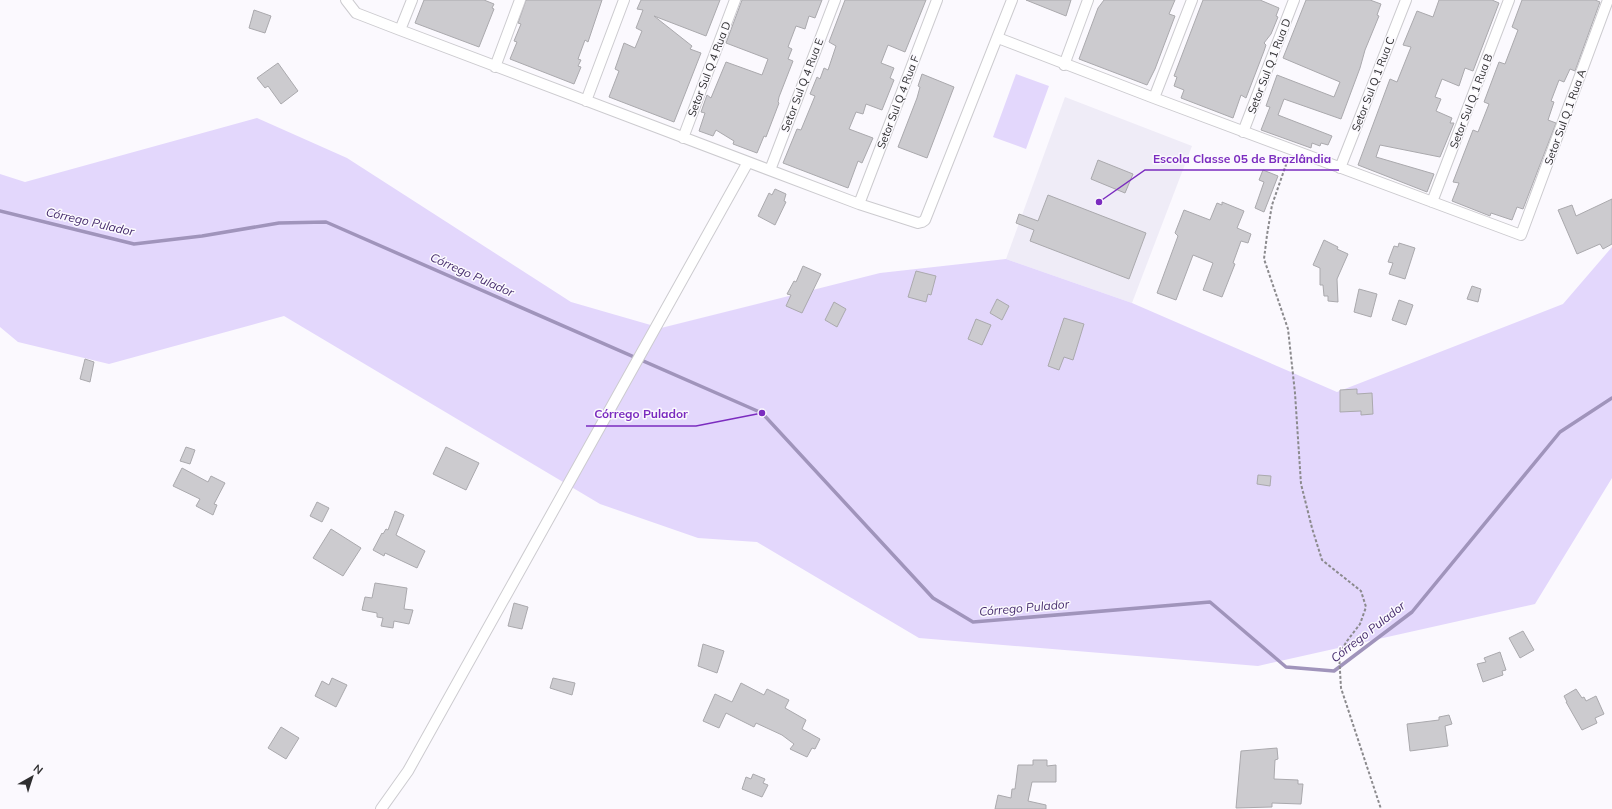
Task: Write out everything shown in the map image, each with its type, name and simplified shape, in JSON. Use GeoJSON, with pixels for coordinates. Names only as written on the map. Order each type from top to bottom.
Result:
{"type":"FeatureCollection","features":[{"type":"Feature","properties":{"kind":"street"},"geometry":{"type":"LineString","coordinates":[[346,0],[356,13],[859,204],[918,223],[924,220],[1012,0]]}},
{"type":"Feature","properties":{"kind":"street"},"geometry":{"type":"LineString","coordinates":[[400,30],[412,0]]}},
{"type":"Feature","properties":{"kind":"street"},"geometry":{"type":"LineString","coordinates":[[495,66],[520,0]]}},
{"type":"Feature","properties":{"kind":"street"},"geometry":{"type":"LineString","coordinates":[[586,101],[624,0]]}},
{"type":"Feature","properties":{"kind":"street","name":"Setor Sul Q 4 Rua D"},"geometry":{"type":"LineString","coordinates":[[683,138],[735,0]]}},
{"type":"Feature","properties":{"kind":"street","name":"Setor Sul Q 4 Rua E"},"geometry":{"type":"LineString","coordinates":[[770,170],[835,0]]}},
{"type":"Feature","properties":{"kind":"street","name":"Setor Sul Q 4 Rua F"},"geometry":{"type":"LineString","coordinates":[[859,204],[937,0]]}},
{"type":"Feature","properties":{"kind":"street"},"geometry":{"type":"LineString","coordinates":[[1064,64],[1088,0]]}},
{"type":"Feature","properties":{"kind":"street"},"geometry":{"type":"LineString","coordinates":[[1154,98],[1192,0]]}},
{"type":"Feature","properties":{"kind":"street","name":"Setor Sul Q 1 Rua D"},"geometry":{"type":"LineString","coordinates":[[1243,132],[1294,0]]}},
{"type":"Feature","properties":{"kind":"street","name":"Setor Sul Q 1 Rua C"},"geometry":{"type":"LineString","coordinates":[[1340,168],[1406,0]]}},
{"type":"Feature","properties":{"kind":"street","name":"Setor Sul Q 1 Rua B"},"geometry":{"type":"LineString","coordinates":[[1432,202],[1509,0]]}},
{"type":"Feature","properties":{"kind":"street","name":"Setor Sul Q 1 Rua A"},"geometry":{"type":"LineString","coordinates":[[1432,202],[1521,235],[1608,0]]}},
{"type":"Feature","properties":{"kind":"street"},"geometry":{"type":"LineString","coordinates":[[998,38],[1243,132],[1432,202]]}},
{"type":"Feature","properties":{"kind":"street"},"geometry":{"type":"LineString","coordinates":[[382,809],[408,771],[748,162]]}},
{"type":"Feature","properties":{"kind":"path"},"geometry":{"type":"LineString","coordinates":[[1291,149],[1272,205],[1266,234],[1264,259],[1288,330],[1295,393],[1301,484],[1312,528],[1322,560],[1361,591],[1366,607],[1360,624],[1346,641],[1339,654],[1342,688],[1381,809]]}},
{"type":"Feature","properties":{"kind":"shaded area"},"geometry":{"type":"Polygon","coordinates":[[[1016,74],[1049,86],[1026,149],[993,137],[1016,74]]]}},
{"type":"Feature","properties":{"kind":"shaded area"},"geometry":{"type":"Polygon","coordinates":[[[1065,97],[1192,146],[1132,303],[1006,259],[1065,97]]]}},
{"type":"Feature","properties":{"kind":"shaded area"},"geometry":{"type":"Polygon","coordinates":[[[257,118],[347,158],[571,302],[661,328],[880,273],[1006,259],[1132,303],[1337,392],[1563,304],[1612,247],[1612,478],[1535,604],[1258,666],[919,638],[757,542],[698,538],[600,504],[284,316],[109,364],[18,342],[0,327],[0,174],[25,182],[257,118]]]}},
{"type":"Feature","properties":{"kind":"building"},"geometry":{"type":"Polygon","coordinates":[[[424,0],[484,0],[494,4],[492,8],[494,9],[479,47],[415,23],[424,0]]]}},
{"type":"Feature","properties":{"kind":"building"},"geometry":{"type":"Polygon","coordinates":[[[526,0],[602,0],[588,42],[585,40],[578,59],[581,60],[578,66],[581,67],[574,84],[510,59],[517,42],[514,41],[521,24],[518,23],[526,0]]]}},
{"type":"Feature","properties":{"kind":"building"},"geometry":{"type":"Polygon","coordinates":[[[641,0],[720,0],[706,36],[654,16],[692,46],[690,49],[701,53],[674,122],[609,97],[619,71],[615,69],[624,43],[635,48],[642,31],[636,28],[643,10],[637,9],[641,0]]]}},
{"type":"Feature","properties":{"kind":"building"},"geometry":{"type":"Polygon","coordinates":[[[742,0],[822,0],[815,18],[809,16],[805,29],[796,26],[788,47],[792,49],[788,59],[793,61],[766,137],[764,136],[757,153],[733,144],[734,141],[716,130],[713,136],[699,131],[705,113],[701,112],[707,95],[711,98],[726,62],[762,75],[768,59],[726,43],[742,0]]]}},
{"type":"Feature","properties":{"kind":"building"},"geometry":{"type":"Polygon","coordinates":[[[845,0],[926,0],[905,52],[888,45],[881,63],[894,68],[890,78],[894,80],[882,110],[866,104],[863,114],[856,112],[849,129],[873,138],[862,163],[858,161],[848,188],[783,163],[797,129],[801,130],[815,96],[810,94],[817,77],[820,79],[824,68],[828,70],[836,46],[829,42],[845,0]]]}},
{"type":"Feature","properties":{"kind":"building"},"geometry":{"type":"Polygon","coordinates":[[[1026,0],[1071,0],[1066,16],[1026,0]]]}},
{"type":"Feature","properties":{"kind":"building"},"geometry":{"type":"Polygon","coordinates":[[[1104,0],[1175,0],[1169,14],[1175,16],[1155,69],[1147,85],[1079,59],[1098,8],[1104,0]]]}},
{"type":"Feature","properties":{"kind":"building"},"geometry":{"type":"Polygon","coordinates":[[[1203,0],[1260,0],[1279,8],[1276,16],[1278,17],[1271,34],[1264,43],[1266,45],[1246,98],[1241,95],[1233,118],[1181,98],[1184,90],[1174,86],[1177,77],[1174,76],[1203,0]]]}},
{"type":"Feature","properties":{"kind":"building"},"geometry":{"type":"Polygon","coordinates":[[[1306,0],[1370,0],[1381,4],[1377,15],[1379,16],[1365,50],[1341,119],[1284,99],[1278,115],[1332,136],[1328,145],[1321,143],[1320,146],[1312,143],[1311,148],[1261,130],[1270,107],[1266,106],[1277,75],[1334,97],[1340,82],[1283,58],[1306,0]]]}},
{"type":"Feature","properties":{"kind":"building"},"geometry":{"type":"Polygon","coordinates":[[[1439,0],[1492,0],[1499,3],[1473,71],[1465,68],[1459,86],[1442,79],[1435,97],[1441,99],[1436,111],[1452,118],[1450,123],[1454,123],[1440,157],[1380,145],[1376,157],[1434,174],[1427,192],[1358,165],[1390,79],[1397,82],[1411,47],[1403,45],[1417,11],[1433,17],[1439,0]]]}},
{"type":"Feature","properties":{"kind":"building"},"geometry":{"type":"Polygon","coordinates":[[[1522,0],[1595,0],[1600,2],[1575,71],[1570,69],[1564,82],[1559,80],[1551,101],[1554,102],[1548,120],[1556,123],[1523,209],[1517,207],[1512,220],[1491,213],[1490,216],[1452,201],[1459,183],[1453,182],[1473,130],[1478,132],[1489,104],[1484,102],[1499,62],[1505,64],[1518,30],[1512,27],[1522,0]]]}},
{"type":"Feature","properties":{"kind":"building"},"geometry":{"type":"Polygon","coordinates":[[[254,10],[271,16],[265,33],[249,28],[254,10]]]}},
{"type":"Feature","properties":{"kind":"building"},"geometry":{"type":"Polygon","coordinates":[[[278,63],[298,91],[281,104],[268,86],[265,88],[257,78],[278,63]]]}},
{"type":"Feature","properties":{"kind":"building"},"geometry":{"type":"Polygon","coordinates":[[[922,74],[954,87],[927,158],[898,147],[917,98],[920,87],[918,86],[922,74]]]}},
{"type":"Feature","properties":{"kind":"building"},"geometry":{"type":"Polygon","coordinates":[[[1098,160],[1133,174],[1125,193],[1091,179],[1098,160]]]}},
{"type":"Feature","properties":{"kind":"building"},"geometry":{"type":"Polygon","coordinates":[[[1263,170],[1278,176],[1264,212],[1255,208],[1264,182],[1259,180],[1263,170]]]}},
{"type":"Feature","properties":{"kind":"building"},"geometry":{"type":"Polygon","coordinates":[[[775,189],[786,194],[784,201],[786,202],[775,225],[758,216],[769,193],[772,195],[775,189]]]}},
{"type":"Feature","properties":{"kind":"building"},"geometry":{"type":"Polygon","coordinates":[[[1048,195],[1146,233],[1129,279],[1030,241],[1034,230],[1016,223],[1019,214],[1038,221],[1048,195]]]}},
{"type":"Feature","properties":{"kind":"building"},"geometry":{"type":"Polygon","coordinates":[[[1612,199],[1612,244],[1603,249],[1600,244],[1577,254],[1558,210],[1572,205],[1576,216],[1612,199]]]}},
{"type":"Feature","properties":{"kind":"building"},"geometry":{"type":"Polygon","coordinates":[[[1222,202],[1244,211],[1237,228],[1251,234],[1248,243],[1241,241],[1233,263],[1235,264],[1222,297],[1203,290],[1213,263],[1193,255],[1176,300],[1157,293],[1178,236],[1175,233],[1184,210],[1210,220],[1217,203],[1222,205],[1222,202]]]}},
{"type":"Feature","properties":{"kind":"building"},"geometry":{"type":"Polygon","coordinates":[[[1324,240],[1338,247],[1337,249],[1348,254],[1337,279],[1338,302],[1328,301],[1328,296],[1324,296],[1323,285],[1320,285],[1320,268],[1313,265],[1324,240]]]}},
{"type":"Feature","properties":{"kind":"building"},"geometry":{"type":"Polygon","coordinates":[[[1399,243],[1415,248],[1405,279],[1389,274],[1393,263],[1388,262],[1394,246],[1398,247],[1399,243]]]}},
{"type":"Feature","properties":{"kind":"building"},"geometry":{"type":"Polygon","coordinates":[[[803,266],[821,274],[802,313],[786,306],[791,295],[787,294],[794,281],[796,282],[803,266]]]}},
{"type":"Feature","properties":{"kind":"building"},"geometry":{"type":"Polygon","coordinates":[[[916,271],[936,276],[931,295],[928,294],[926,302],[908,297],[916,271]]]}},
{"type":"Feature","properties":{"kind":"building"},"geometry":{"type":"Polygon","coordinates":[[[1472,286],[1481,289],[1478,302],[1467,299],[1472,286]]]}},
{"type":"Feature","properties":{"kind":"building"},"geometry":{"type":"Polygon","coordinates":[[[1359,289],[1377,294],[1371,317],[1354,312],[1359,289]]]}},
{"type":"Feature","properties":{"kind":"building"},"geometry":{"type":"Polygon","coordinates":[[[997,299],[1009,306],[1002,320],[990,313],[997,299]]]}},
{"type":"Feature","properties":{"kind":"building"},"geometry":{"type":"Polygon","coordinates":[[[1399,300],[1413,305],[1406,325],[1392,320],[1399,300]]]}},
{"type":"Feature","properties":{"kind":"building"},"geometry":{"type":"Polygon","coordinates":[[[834,302],[846,309],[837,327],[825,320],[834,302]]]}},
{"type":"Feature","properties":{"kind":"building"},"geometry":{"type":"Polygon","coordinates":[[[1064,318],[1084,324],[1073,360],[1064,357],[1059,370],[1048,366],[1064,318]]]}},
{"type":"Feature","properties":{"kind":"building"},"geometry":{"type":"Polygon","coordinates":[[[976,319],[991,325],[982,345],[968,339],[976,319]]]}},
{"type":"Feature","properties":{"kind":"building"},"geometry":{"type":"Polygon","coordinates":[[[85,359],[94,362],[90,382],[80,379],[85,359]]]}},
{"type":"Feature","properties":{"kind":"building"},"geometry":{"type":"Polygon","coordinates":[[[1357,389],[1357,394],[1372,393],[1373,414],[1361,415],[1361,411],[1340,412],[1340,390],[1357,389]]]}},
{"type":"Feature","properties":{"kind":"building"},"geometry":{"type":"Polygon","coordinates":[[[186,447],[195,450],[190,464],[180,461],[186,447]]]}},
{"type":"Feature","properties":{"kind":"building"},"geometry":{"type":"Polygon","coordinates":[[[446,447],[479,463],[466,490],[433,474],[446,447]]]}},
{"type":"Feature","properties":{"kind":"building"},"geometry":{"type":"Polygon","coordinates":[[[182,468],[208,482],[211,476],[225,483],[214,504],[217,505],[213,515],[196,506],[200,499],[173,486],[182,468]]]}},
{"type":"Feature","properties":{"kind":"building"},"geometry":{"type":"Polygon","coordinates":[[[1258,475],[1271,476],[1270,486],[1257,484],[1258,475]]]}},
{"type":"Feature","properties":{"kind":"building"},"geometry":{"type":"Polygon","coordinates":[[[317,502],[329,508],[322,522],[310,516],[317,502]]]}},
{"type":"Feature","properties":{"kind":"building"},"geometry":{"type":"Polygon","coordinates":[[[395,511],[404,515],[396,535],[425,551],[417,568],[385,553],[384,556],[373,550],[382,533],[383,534],[386,529],[388,530],[395,511]]]}},
{"type":"Feature","properties":{"kind":"building"},"geometry":{"type":"Polygon","coordinates":[[[331,529],[361,548],[343,576],[313,558],[331,529]]]}},
{"type":"Feature","properties":{"kind":"building"},"geometry":{"type":"Polygon","coordinates":[[[375,583],[407,588],[404,609],[413,610],[409,624],[394,621],[393,628],[381,626],[383,618],[377,617],[377,613],[362,610],[365,597],[372,598],[375,583]]]}},
{"type":"Feature","properties":{"kind":"building"},"geometry":{"type":"Polygon","coordinates":[[[514,603],[528,607],[522,629],[508,626],[514,603]]]}},
{"type":"Feature","properties":{"kind":"building"},"geometry":{"type":"Polygon","coordinates":[[[1523,631],[1534,650],[1520,658],[1509,638],[1523,631]]]}},
{"type":"Feature","properties":{"kind":"building"},"geometry":{"type":"Polygon","coordinates":[[[703,644],[724,651],[717,673],[698,666],[703,644]]]}},
{"type":"Feature","properties":{"kind":"building"},"geometry":{"type":"Polygon","coordinates":[[[1500,652],[1506,670],[1502,671],[1503,675],[1483,682],[1477,664],[1486,662],[1484,658],[1500,652]]]}},
{"type":"Feature","properties":{"kind":"building"},"geometry":{"type":"Polygon","coordinates":[[[332,678],[347,685],[336,707],[315,696],[322,681],[329,685],[332,678]]]}},
{"type":"Feature","properties":{"kind":"building"},"geometry":{"type":"Polygon","coordinates":[[[553,678],[575,683],[572,695],[550,688],[553,678]]]}},
{"type":"Feature","properties":{"kind":"building"},"geometry":{"type":"Polygon","coordinates":[[[741,683],[764,695],[767,689],[789,700],[785,708],[806,720],[802,729],[820,739],[815,749],[812,748],[807,757],[790,749],[794,744],[782,735],[756,723],[754,727],[726,713],[719,728],[703,721],[715,694],[732,702],[741,683]]]}},
{"type":"Feature","properties":{"kind":"building"},"geometry":{"type":"Polygon","coordinates":[[[1576,689],[1586,701],[1596,696],[1604,714],[1595,718],[1597,723],[1582,730],[1564,696],[1576,689]]]}},
{"type":"Feature","properties":{"kind":"building"},"geometry":{"type":"Polygon","coordinates":[[[1449,715],[1452,724],[1445,726],[1448,746],[1410,751],[1407,724],[1439,720],[1439,717],[1449,715]]]}},
{"type":"Feature","properties":{"kind":"building"},"geometry":{"type":"Polygon","coordinates":[[[281,727],[299,738],[286,759],[268,748],[281,727]]]}},
{"type":"Feature","properties":{"kind":"building"},"geometry":{"type":"Polygon","coordinates":[[[1277,748],[1278,759],[1275,760],[1274,779],[1298,780],[1298,784],[1303,784],[1301,804],[1272,803],[1272,807],[1236,808],[1241,751],[1277,748]]]}},
{"type":"Feature","properties":{"kind":"building"},"geometry":{"type":"Polygon","coordinates":[[[1033,760],[1047,760],[1047,766],[1056,765],[1056,782],[1032,782],[1028,801],[1046,805],[1046,809],[995,809],[998,795],[1011,798],[1012,789],[1015,789],[1018,765],[1033,765],[1033,760]]]}},
{"type":"Feature","properties":{"kind":"building"},"geometry":{"type":"Polygon","coordinates":[[[753,774],[765,779],[763,783],[768,785],[762,797],[742,789],[746,777],[751,779],[753,774]]]}},
{"type":"Feature","properties":{"kind":"waterway","name":"Córrego Pulador"},"geometry":{"type":"LineString","coordinates":[[0,211],[134,244],[202,236],[279,223],[326,222],[762,413],[933,598],[973,622],[1210,602],[1286,667],[1334,671],[1412,612],[1560,432],[1612,398]]}},
{"type":"Feature","properties":{"kind":"place","name":"Escola Classe 05 de Brazlândia"},"geometry":{"type":"Point","coordinates":[1099,202]}},
{"type":"Feature","properties":{"kind":"place","name":"Córrego Pulador"},"geometry":{"type":"Point","coordinates":[762,413]}}]}
